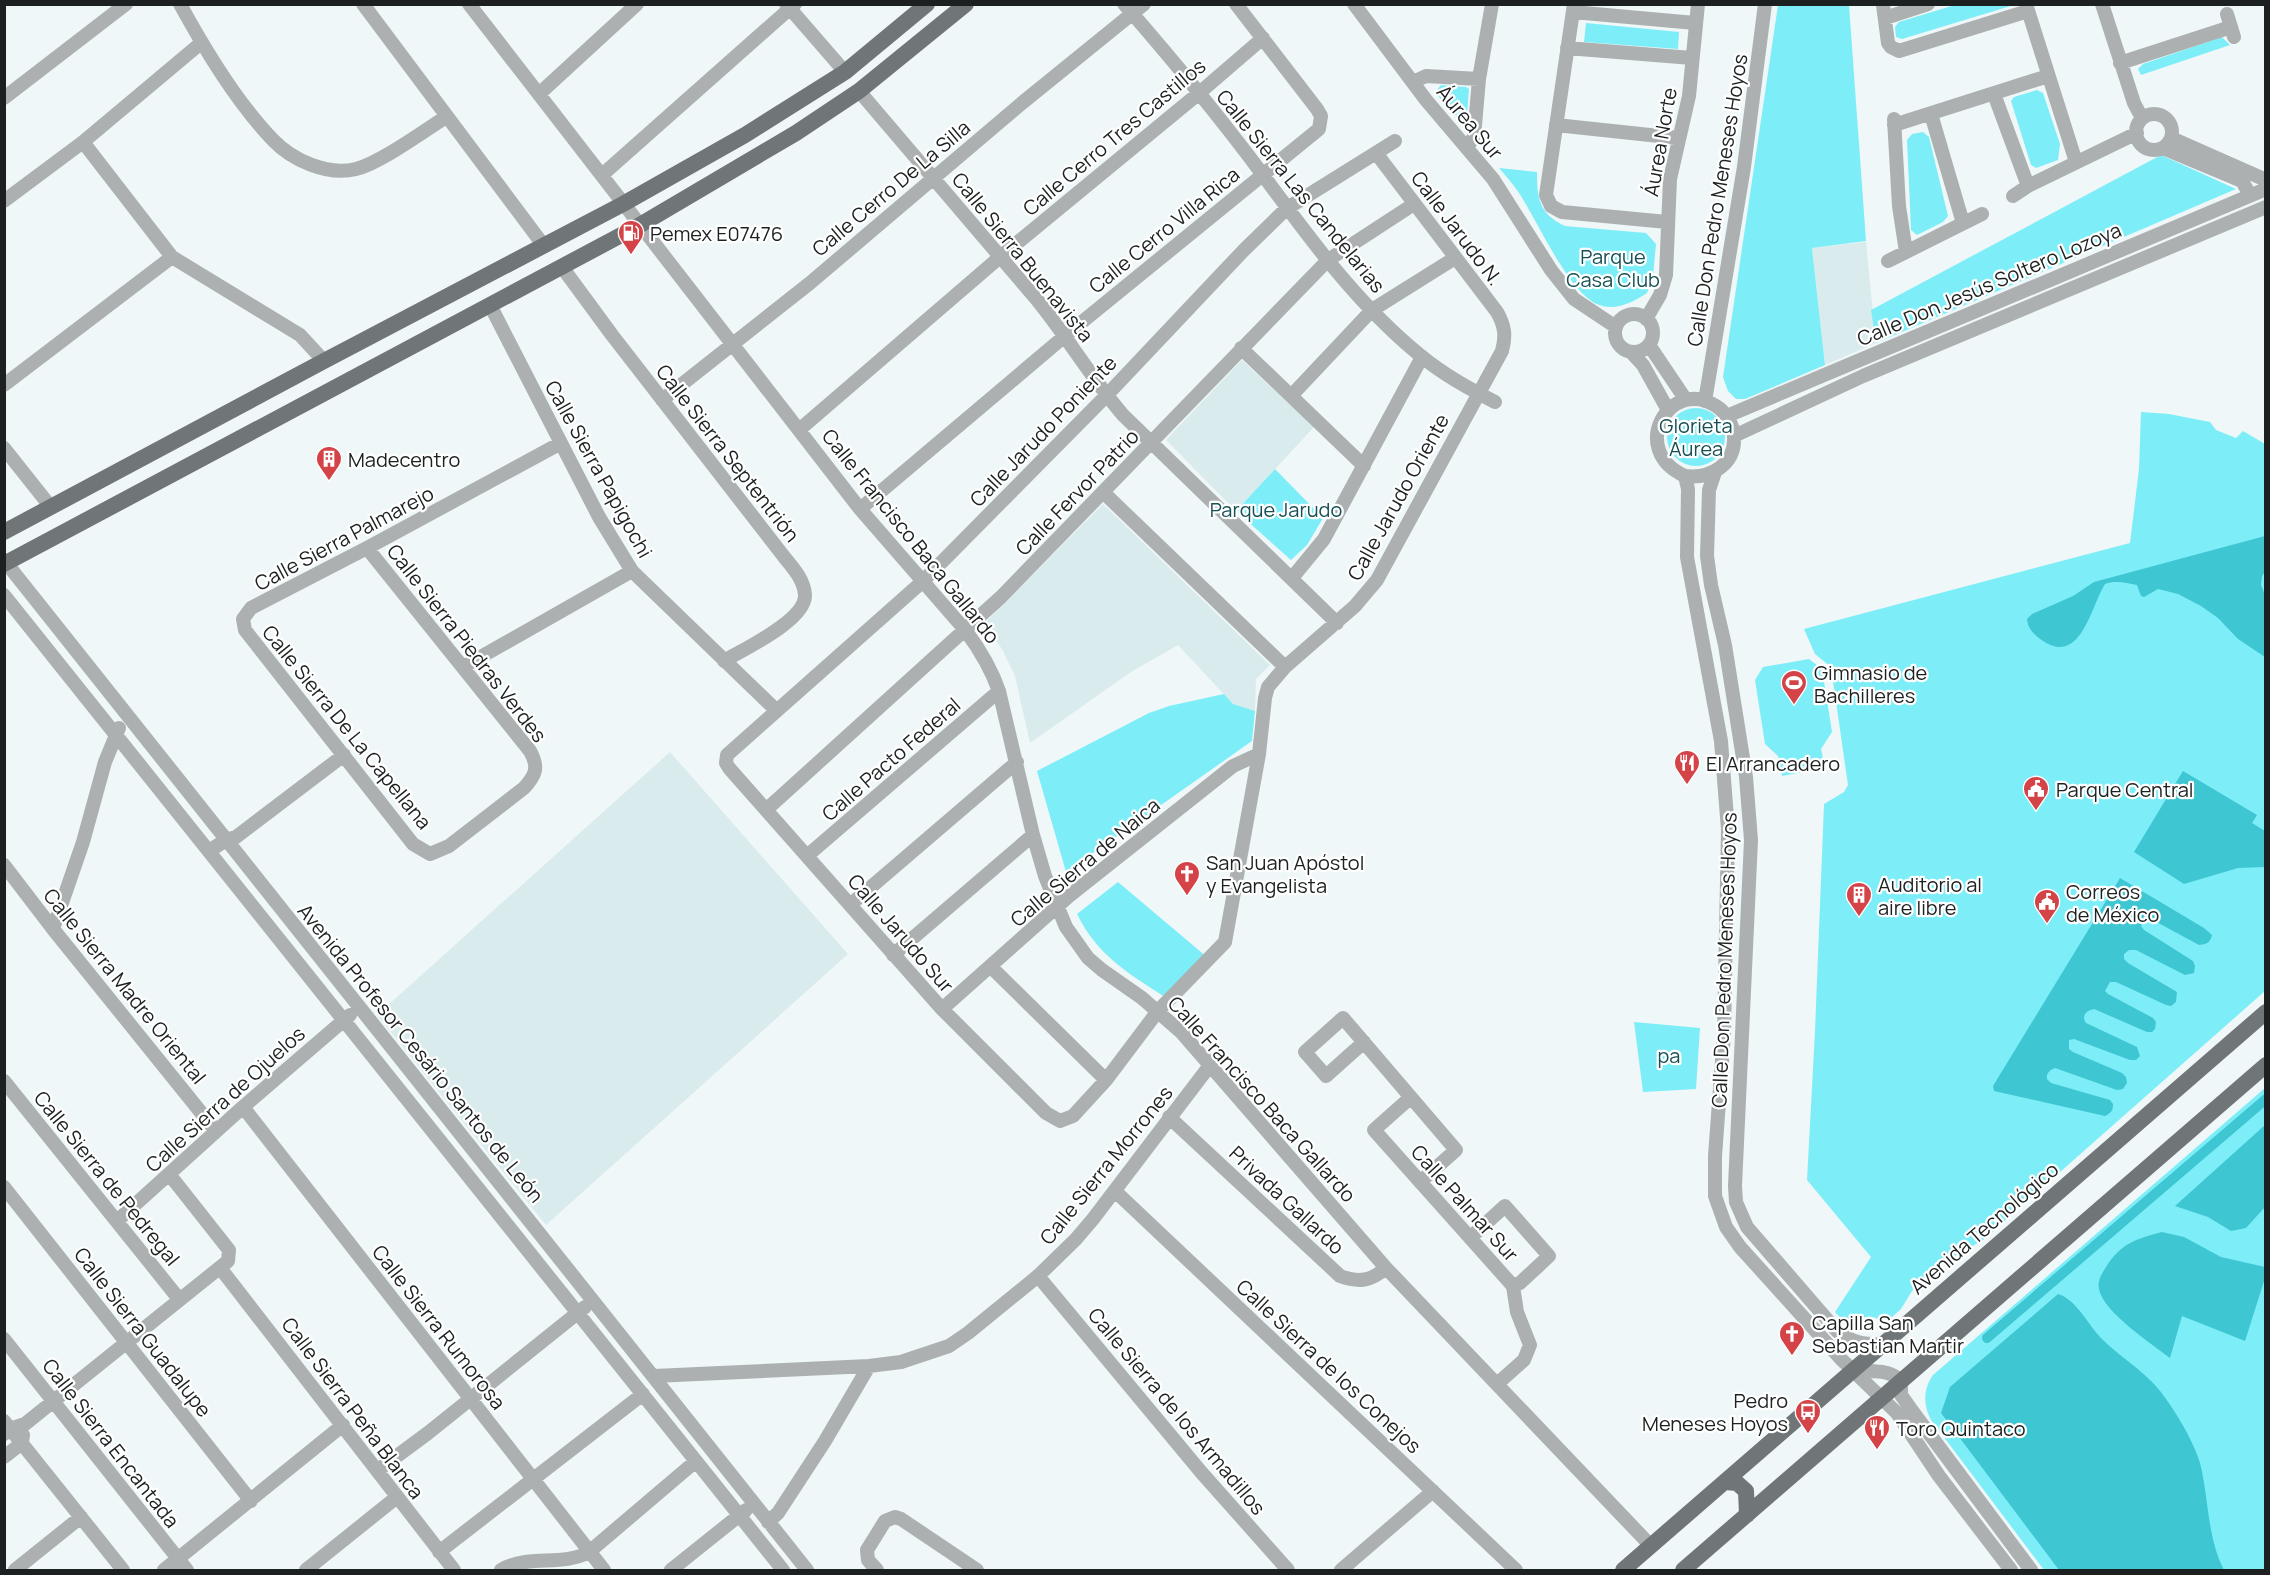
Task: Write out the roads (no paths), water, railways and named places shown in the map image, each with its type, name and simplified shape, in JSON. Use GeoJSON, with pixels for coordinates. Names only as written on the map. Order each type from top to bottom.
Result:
{"type":"FeatureCollection","features":[{"type":"Feature","properties":{"kind":"main road"},"geometry":{"type":"LineString","coordinates":[[4,532],[623,204],[752,131],[845,72],[927,4]]}},
{"type":"Feature","properties":{"kind":"main road"},"geometry":{"type":"LineString","coordinates":[[5,562],[640,225],[796,133],[859,91],[966,4]]}},
{"type":"Feature","properties":{"kind":"main road","name":"Avenida Tecnológico"},"geometry":{"type":"LineString","coordinates":[[1623,1570],[2265,1012]]}},
{"type":"Feature","properties":{"kind":"main road"},"geometry":{"type":"LineString","coordinates":[[1683,1570],[2265,1065]]}},
{"type":"Feature","properties":{"kind":"main road"},"geometry":{"type":"LineString","coordinates":[[1725,1482],[1737,1483],[1746,1491],[1747,1515]]}},
{"type":"Feature","properties":{"kind":"street"},"geometry":{"type":"LineString","coordinates":[[4,98],[126,4]]}},
{"type":"Feature","properties":{"kind":"street"},"geometry":{"type":"LineString","coordinates":[[180,4],[201,43],[250,113],[274,141],[301,160],[326,169],[356,169],[372,162],[447,117]]}},
{"type":"Feature","properties":{"kind":"street"},"geometry":{"type":"LineString","coordinates":[[363,4],[544,246]]}},
{"type":"Feature","properties":{"kind":"street"},"geometry":{"type":"LineString","coordinates":[[538,94],[637,4]]}},
{"type":"Feature","properties":{"kind":"street"},"geometry":{"type":"LineString","coordinates":[[1236,4],[1263,38]]}},
{"type":"Feature","properties":{"kind":"street","name":"Áurea Sur"},"geometry":{"type":"LineString","coordinates":[[1354,4],[1426,100],[1467,147],[1498,188],[1551,270],[1574,299],[1616,327]]}},
{"type":"Feature","properties":{"kind":"street"},"geometry":{"type":"LineString","coordinates":[[1467,147],[1474,137],[1479,79],[1491,4]]}},
{"type":"Feature","properties":{"kind":"street","name":"Áurea Norte"},"geometry":{"type":"LineString","coordinates":[[1646,319],[1660,294],[1666,275],[1670,179],[1689,96],[1698,4]]}},
{"type":"Feature","properties":{"kind":"street","name":"Calle Don Pedro Meneses Hoyos"},"geometry":{"type":"LineString","coordinates":[[1705,400],[1744,167],[1765,4]]}},
{"type":"Feature","properties":{"kind":"street"},"geometry":{"type":"LineString","coordinates":[[1928,4],[1884,11],[1888,43],[1891,47],[1899,51],[2027,8],[2076,162]]}},
{"type":"Feature","properties":{"kind":"street"},"geometry":{"type":"LineString","coordinates":[[2102,4],[2134,103],[2142,118]]}},
{"type":"Feature","properties":{"kind":"street","name":"Calle Francisco Baca Gallardo"},"geometry":{"type":"LineString","coordinates":[[474,6],[538,94],[860,509],[966,631],[987,661],[999,691],[1034,835],[1057,907],[1065,927],[1088,958],[1158,1011],[1213,1062],[1386,1268],[1651,1546]]}},
{"type":"Feature","properties":{"kind":"street"},"geometry":{"type":"LineString","coordinates":[[602,175],[790,6],[845,72]]}},
{"type":"Feature","properties":{"kind":"street","name":"Calle Sierra Las Candelarias"},"geometry":{"type":"LineString","coordinates":[[1134,8],[1198,94],[1263,175],[1286,209],[1372,310],[1422,357],[1452,378],[1495,402]]}},
{"type":"Feature","properties":{"kind":"street","name":"Calle Cerro De La Silla"},"geometry":{"type":"LineString","coordinates":[[662,400],[810,283],[1134,8]]}},
{"type":"Feature","properties":{"kind":"street"},"geometry":{"type":"LineString","coordinates":[[1667,222],[1562,212],[1551,206],[1546,195],[1573,8],[1695,23]]}},
{"type":"Feature","properties":{"kind":"street"},"geometry":{"type":"LineString","coordinates":[[2120,63],[2230,26]]}},
{"type":"Feature","properties":{"kind":"street","name":"Calle Cerro Tres Castillos"},"geometry":{"type":"LineString","coordinates":[[799,430],[1000,256],[1263,38]]}},
{"type":"Feature","properties":{"kind":"street","name":"Calle Cerro Villa Rica"},"geometry":{"type":"LineString","coordinates":[[860,509],[1066,335],[1319,129],[1321,116],[1263,38]]}},
{"type":"Feature","properties":{"kind":"street"},"geometry":{"type":"LineString","coordinates":[[4,201],[83,142],[201,43]]}},
{"type":"Feature","properties":{"kind":"street"},"geometry":{"type":"LineString","coordinates":[[1567,48],[1692,58]]}},
{"type":"Feature","properties":{"kind":"street"},"geometry":{"type":"LineString","coordinates":[[1413,82],[1426,76],[1479,79]]}},
{"type":"Feature","properties":{"kind":"street"},"geometry":{"type":"LineString","coordinates":[[1906,252],[1899,206],[1894,122],[1931,114],[2048,76]]}},
{"type":"Feature","properties":{"kind":"street","name":"Calle Sierra Buenavista"},"geometry":{"type":"LineString","coordinates":[[859,91],[1066,335],[1106,396],[1151,443],[1337,623]]}},
{"type":"Feature","properties":{"kind":"street"},"geometry":{"type":"LineString","coordinates":[[1994,94],[2028,186]]}},
{"type":"Feature","properties":{"kind":"street"},"geometry":{"type":"LineString","coordinates":[[1931,114],[1963,223]]}},
{"type":"Feature","properties":{"kind":"street"},"geometry":{"type":"LineString","coordinates":[[2167,143],[2172,126],[2164,117],[2153,114],[2142,118],[2137,133],[2141,144],[2146,147],[2151,149],[2167,143],[2225,167],[2265,188]]}},
{"type":"Feature","properties":{"kind":"street"},"geometry":{"type":"LineString","coordinates":[[1556,125],[1678,138]]}},
{"type":"Feature","properties":{"kind":"street"},"geometry":{"type":"LineString","coordinates":[[2013,196],[2028,186],[2137,133]]}},
{"type":"Feature","properties":{"kind":"street","name":"Calle Jarudo Poniente"},"geometry":{"type":"LineString","coordinates":[[726,759],[730,751],[922,582],[1106,396],[1244,249],[1286,209],[1395,141]]}},
{"type":"Feature","properties":{"kind":"street"},"geometry":{"type":"LineString","coordinates":[[83,142],[172,257],[300,335],[324,361]]}},
{"type":"Feature","properties":{"kind":"street","name":"Calle Jarudo N."},"geometry":{"type":"LineString","coordinates":[[1376,153],[1497,312],[1504,329]]}},
{"type":"Feature","properties":{"kind":"street"},"geometry":{"type":"LineString","coordinates":[[2225,167],[2242,181],[2250,195]]}},
{"type":"Feature","properties":{"kind":"street","name":"Calle Don Jesús Soltero Lozoya"},"geometry":{"type":"LineString","coordinates":[[1727,416],[2265,188]]}},
{"type":"Feature","properties":{"kind":"street","name":"Calle Fervor Patrio"},"geometry":{"type":"LineString","coordinates":[[767,809],[966,631],[1104,493],[1328,260],[1414,204]]}},
{"type":"Feature","properties":{"kind":"street","name":"Calle Don Jesús Soltero Lozoya"},"geometry":{"type":"LineString","coordinates":[[1734,436],[1863,376],[2265,207]]}},
{"type":"Feature","properties":{"kind":"street"},"geometry":{"type":"LineString","coordinates":[[1888,261],[1982,213]]}},
{"type":"Feature","properties":{"kind":"street"},"geometry":{"type":"LineString","coordinates":[[4,385],[172,257]]}},
{"type":"Feature","properties":{"kind":"street"},"geometry":{"type":"LineString","coordinates":[[1291,396],[1372,310],[1455,258]]}},
{"type":"Feature","properties":{"kind":"street","name":"Calle Sierra Septentrión"},"geometry":{"type":"LineString","coordinates":[[562,267],[612,335],[792,566],[804,586],[805,598],[800,609],[776,631],[724,661]]}},
{"type":"Feature","properties":{"kind":"street","name":"Calle Sierra Papigochi"},"geometry":{"type":"LineString","coordinates":[[490,305],[599,517],[632,571],[776,710]]}},
{"type":"Feature","properties":{"kind":"street"},"geometry":{"type":"LineString","coordinates":[[1631,352],[1641,351],[1649,345],[1653,331],[1646,319],[1638,314],[1629,315],[1621,320],[1616,327],[1616,338],[1618,343],[1631,352],[1643,365],[1668,410]]}},
{"type":"Feature","properties":{"kind":"street","name":"Calle Jarudo Oriente"},"geometry":{"type":"LineString","coordinates":[[1060,1121],[1073,1116],[1106,1080],[1158,1011],[1225,942],[1259,754],[1268,687],[1285,667],[1337,623],[1377,580],[1502,351],[1505,339],[1504,329]]}},
{"type":"Feature","properties":{"kind":"street"},"geometry":{"type":"LineString","coordinates":[[1649,345],[1686,400]]}},
{"type":"Feature","properties":{"kind":"street"},"geometry":{"type":"LineString","coordinates":[[1241,348],[1364,466]]}},
{"type":"Feature","properties":{"kind":"street"},"geometry":{"type":"LineString","coordinates":[[1292,578],[1324,539],[1422,357]]}},
{"type":"Feature","properties":{"kind":"street"},"geometry":{"type":"LineString","coordinates":[[1657,388],[1671,379]]}},
{"type":"Feature","properties":{"kind":"street"},"geometry":{"type":"LineString","coordinates":[[1715,472],[1706,476],[1685,476],[1674,471],[1665,463],[1656,442],[1661,419],[1668,410],[1686,400],[1705,400],[1714,404],[1727,416],[1734,436]]}},
{"type":"Feature","properties":{"kind":"street","name":"Calle Don Pedro Meneses Hoyos"},"geometry":{"type":"LineString","coordinates":[[1734,436],[1730,456],[1715,472],[1709,490],[1707,556],[1711,585],[1725,645],[1750,804],[1751,840],[1736,1202],[1754,1236],[1837,1331],[1848,1340],[1866,1345],[1884,1344]]}},
{"type":"Feature","properties":{"kind":"street","name":"Calle Sierra Palmarejo"},"geometry":{"type":"LineString","coordinates":[[243,618],[251,608],[561,443]]}},
{"type":"Feature","properties":{"kind":"street"},"geometry":{"type":"LineString","coordinates":[[4,448],[50,506]]}},
{"type":"Feature","properties":{"kind":"street","name":"Calle Don Pedro Meneses Hoyos"},"geometry":{"type":"LineString","coordinates":[[1685,476],[1688,489],[1687,557],[1690,585],[1705,649],[1721,741],[1728,830],[1724,1034],[1715,1156],[1715,1196],[1720,1213],[1726,1227],[1740,1247],[1854,1371],[1897,1413],[1940,1476],[2011,1570]]}},
{"type":"Feature","properties":{"kind":"street"},"geometry":{"type":"LineString","coordinates":[[1104,493],[1285,667]]}},
{"type":"Feature","properties":{"kind":"street","name":"Calle Sierra Piedras Verdes"},"geometry":{"type":"LineString","coordinates":[[367,548],[530,751],[536,762],[536,772],[524,788],[448,846],[430,854]]}},
{"type":"Feature","properties":{"kind":"street","name":"Avenida Profesor Cesário Santos de León"},"geometry":{"type":"LineString","coordinates":[[5,562],[807,1570]]}},
{"type":"Feature","properties":{"kind":"street"},"geometry":{"type":"LineString","coordinates":[[463,667],[632,571]]}},
{"type":"Feature","properties":{"kind":"street","name":"Avenida Profesor Cesário Santos de León"},"geometry":{"type":"LineString","coordinates":[[4,595],[783,1570]]}},
{"type":"Feature","properties":{"kind":"street","name":"Calle Sierra De La Capellana"},"geometry":{"type":"LineString","coordinates":[[243,618],[245,630],[413,844],[430,854]]}},
{"type":"Feature","properties":{"kind":"street"},"geometry":{"type":"LineString","coordinates":[[77,685],[92,672]]}},
{"type":"Feature","properties":{"kind":"street","name":"Calle Pacto Federal"},"geometry":{"type":"LineString","coordinates":[[807,855],[999,691]]}},
{"type":"Feature","properties":{"kind":"street"},"geometry":{"type":"LineString","coordinates":[[53,929],[83,842],[105,762],[116,733],[127,717]]}},
{"type":"Feature","properties":{"kind":"street","name":"Calle Sierra de Naica"},"geometry":{"type":"LineString","coordinates":[[942,1009],[1057,907],[1233,766],[1259,754]]}},
{"type":"Feature","properties":{"kind":"street"},"geometry":{"type":"LineString","coordinates":[[209,851],[226,840],[236,837],[344,755]]}},
{"type":"Feature","properties":{"kind":"street","name":"Calle Jarudo Sur"},"geometry":{"type":"LineString","coordinates":[[726,759],[729,768],[942,1009],[1046,1113],[1060,1121]]}},
{"type":"Feature","properties":{"kind":"street"},"geometry":{"type":"LineString","coordinates":[[850,905],[1017,762]]}},
{"type":"Feature","properties":{"kind":"street"},"geometry":{"type":"LineString","coordinates":[[894,955],[1034,835]]}},
{"type":"Feature","properties":{"kind":"street","name":"Calle Sierra Madre Oriental"},"geometry":{"type":"LineString","coordinates":[[4,865],[216,1131]]}},
{"type":"Feature","properties":{"kind":"street"},"geometry":{"type":"LineString","coordinates":[[1726,915],[1747,916]]}},
{"type":"Feature","properties":{"kind":"street"},"geometry":{"type":"LineString","coordinates":[[992,966],[1106,1080]]}},
{"type":"Feature","properties":{"kind":"street","name":"Calle Sierra de Ojuelos"},"geometry":{"type":"LineString","coordinates":[[118,1220],[243,1107],[359,1008]]}},
{"type":"Feature","properties":{"kind":"street"},"geometry":{"type":"LineString","coordinates":[[1364,1042],[1326,1076],[1305,1052],[1343,1018],[1364,1042],[1410,1098],[1456,1150],[1420,1182]]}},
{"type":"Feature","properties":{"kind":"street","name":"Calle Sierra Morrones"},"geometry":{"type":"LineString","coordinates":[[654,1376],[869,1366],[901,1362],[949,1346],[1038,1276],[1076,1239],[1213,1062]]}},
{"type":"Feature","properties":{"kind":"street","name":"Calle Sierra de Pedregal"},"geometry":{"type":"LineString","coordinates":[[4,1081],[118,1220],[179,1299]]}},
{"type":"Feature","properties":{"kind":"street","name":"Calle Palmar Sur"},"geometry":{"type":"LineString","coordinates":[[1410,1098],[1374,1130],[1513,1286],[1517,1312],[1530,1341],[1529,1351],[1524,1360],[1494,1382]]}},
{"type":"Feature","properties":{"kind":"street","name":"Calle Sierra Rumorosa"},"geometry":{"type":"LineString","coordinates":[[243,1107],[604,1570]]}},
{"type":"Feature","properties":{"kind":"street","name":"Privada Gallardo"},"geometry":{"type":"LineString","coordinates":[[1169,1117],[1340,1276],[1356,1280],[1374,1278],[1386,1268]]}},
{"type":"Feature","properties":{"kind":"street"},"geometry":{"type":"LineString","coordinates":[[6,1428],[25,1424],[179,1299],[221,1269],[228,1261],[229,1250],[169,1174]]}},
{"type":"Feature","properties":{"kind":"street","name":"Calle Sierra Guadalupe"},"geometry":{"type":"LineString","coordinates":[[4,1187],[251,1501]]}},
{"type":"Feature","properties":{"kind":"street","name":"Calle Sierra de los Conejos"},"geometry":{"type":"LineString","coordinates":[[1115,1191],[1516,1570]]}},
{"type":"Feature","properties":{"kind":"street"},"geometry":{"type":"LineString","coordinates":[[1470,1238],[1505,1206],[1549,1256],[1520,1283],[1513,1286]]}},
{"type":"Feature","properties":{"kind":"street","name":"Calle Sierra Peña Blanca"},"geometry":{"type":"LineString","coordinates":[[221,1269],[378,1470],[451,1570]]}},
{"type":"Feature","properties":{"kind":"street","name":"Calle Sierra de los Armadillos"},"geometry":{"type":"LineString","coordinates":[[1038,1276],[1201,1472],[1288,1570]]}},
{"type":"Feature","properties":{"kind":"street"},"geometry":{"type":"LineString","coordinates":[[378,1470],[593,1300]]}},
{"type":"Feature","properties":{"kind":"street","name":"Calle Sierra Encantada"},"geometry":{"type":"LineString","coordinates":[[4,1339],[187,1570]]}},
{"type":"Feature","properties":{"kind":"street"},"geometry":{"type":"LineString","coordinates":[[768,1522],[778,1513],[825,1441],[869,1366]]}},
{"type":"Feature","properties":{"kind":"street"},"geometry":{"type":"LineString","coordinates":[[1854,1371],[1896,1375],[1901,1381],[1901,1395],[2031,1570]]}},
{"type":"Feature","properties":{"kind":"street"},"geometry":{"type":"LineString","coordinates":[[439,1552],[643,1394]]}},
{"type":"Feature","properties":{"kind":"street"},"geometry":{"type":"LineString","coordinates":[[4,1457],[22,1443],[25,1424]]}},
{"type":"Feature","properties":{"kind":"street"},"geometry":{"type":"LineString","coordinates":[[164,1570],[343,1425]]}},
{"type":"Feature","properties":{"kind":"street"},"geometry":{"type":"LineString","coordinates":[[6,1428],[22,1443],[123,1570]]}},
{"type":"Feature","properties":{"kind":"street"},"geometry":{"type":"LineString","coordinates":[[501,1570],[524,1562],[571,1559],[589,1552],[696,1461]]}},
{"type":"Feature","properties":{"kind":"street"},"geometry":{"type":"LineString","coordinates":[[1341,1570],[1433,1491]]}},
{"type":"Feature","properties":{"kind":"street"},"geometry":{"type":"LineString","coordinates":[[306,1570],[397,1497]]}},
{"type":"Feature","properties":{"kind":"street"},"geometry":{"type":"LineString","coordinates":[[672,1570],[754,1504]]}},
{"type":"Feature","properties":{"kind":"street"},"geometry":{"type":"LineString","coordinates":[[15,1570],[81,1517]]}},
{"type":"Feature","properties":{"kind":"street"},"geometry":{"type":"LineString","coordinates":[[872,1565],[867,1550],[882,1526],[889,1518],[895,1517],[977,1570]]}},
{"type":"Feature","properties":{"kind":"street"},"geometry":{"type":"LineString","coordinates":[[1992,1545],[2004,1535]]}},
{"type":"Feature","properties":{"kind":"waterway"},"geometry":{"type":"LineString","coordinates":[[1987,1338],[2266,1099]]}},
{"type":"Feature","properties":{"kind":"place","name":"Pemex E07476"},"geometry":{"type":"Point","coordinates":[631,256]}},
{"type":"Feature","properties":{"kind":"place","name":"Madecentro"},"geometry":{"type":"Point","coordinates":[329,482]}},
{"type":"Feature","properties":{"kind":"place","name":"Gimnasio de Bachilleres"},"geometry":{"type":"Point","coordinates":[1794,706]}},
{"type":"Feature","properties":{"kind":"place","name":"El Arrancadero"},"geometry":{"type":"Point","coordinates":[1687,786]}},
{"type":"Feature","properties":{"kind":"place","name":"Parque Central"},"geometry":{"type":"Point","coordinates":[2036,812]}},
{"type":"Feature","properties":{"kind":"place","name":"San Juan Apóstol y Evangelista"},"geometry":{"type":"Point","coordinates":[1187,897]}},
{"type":"Feature","properties":{"kind":"place","name":"Auditorio al aire libre"},"geometry":{"type":"Point","coordinates":[1859,918]}},
{"type":"Feature","properties":{"kind":"place","name":"Correos de México"},"geometry":{"type":"Point","coordinates":[2047,925]}},
{"type":"Feature","properties":{"kind":"place","name":"Capilla San Sebastian Martir"},"geometry":{"type":"Point","coordinates":[1792,1357]}},
{"type":"Feature","properties":{"kind":"place","name":"Pedro Meneses Hoyos"},"geometry":{"type":"Point","coordinates":[1808,1435]}},
{"type":"Feature","properties":{"kind":"place","name":"Toro Quintaco"},"geometry":{"type":"Point","coordinates":[1877,1451]}},
{"type":"Feature","properties":{"kind":"park label","name":"Parque Casa Club"},"geometry":{"type":"Point","coordinates":[1613,268]}},
{"type":"Feature","properties":{"kind":"park label","name":"Glorieta Áurea"},"geometry":{"type":"Point","coordinates":[1696,436]}},
{"type":"Feature","properties":{"kind":"park label","name":"Parque Jarudo"},"geometry":{"type":"Point","coordinates":[1276,509]}},
{"type":"Feature","properties":{"kind":"park label","name":"pa"},"geometry":{"type":"Point","coordinates":[1669,1055]}}]}
